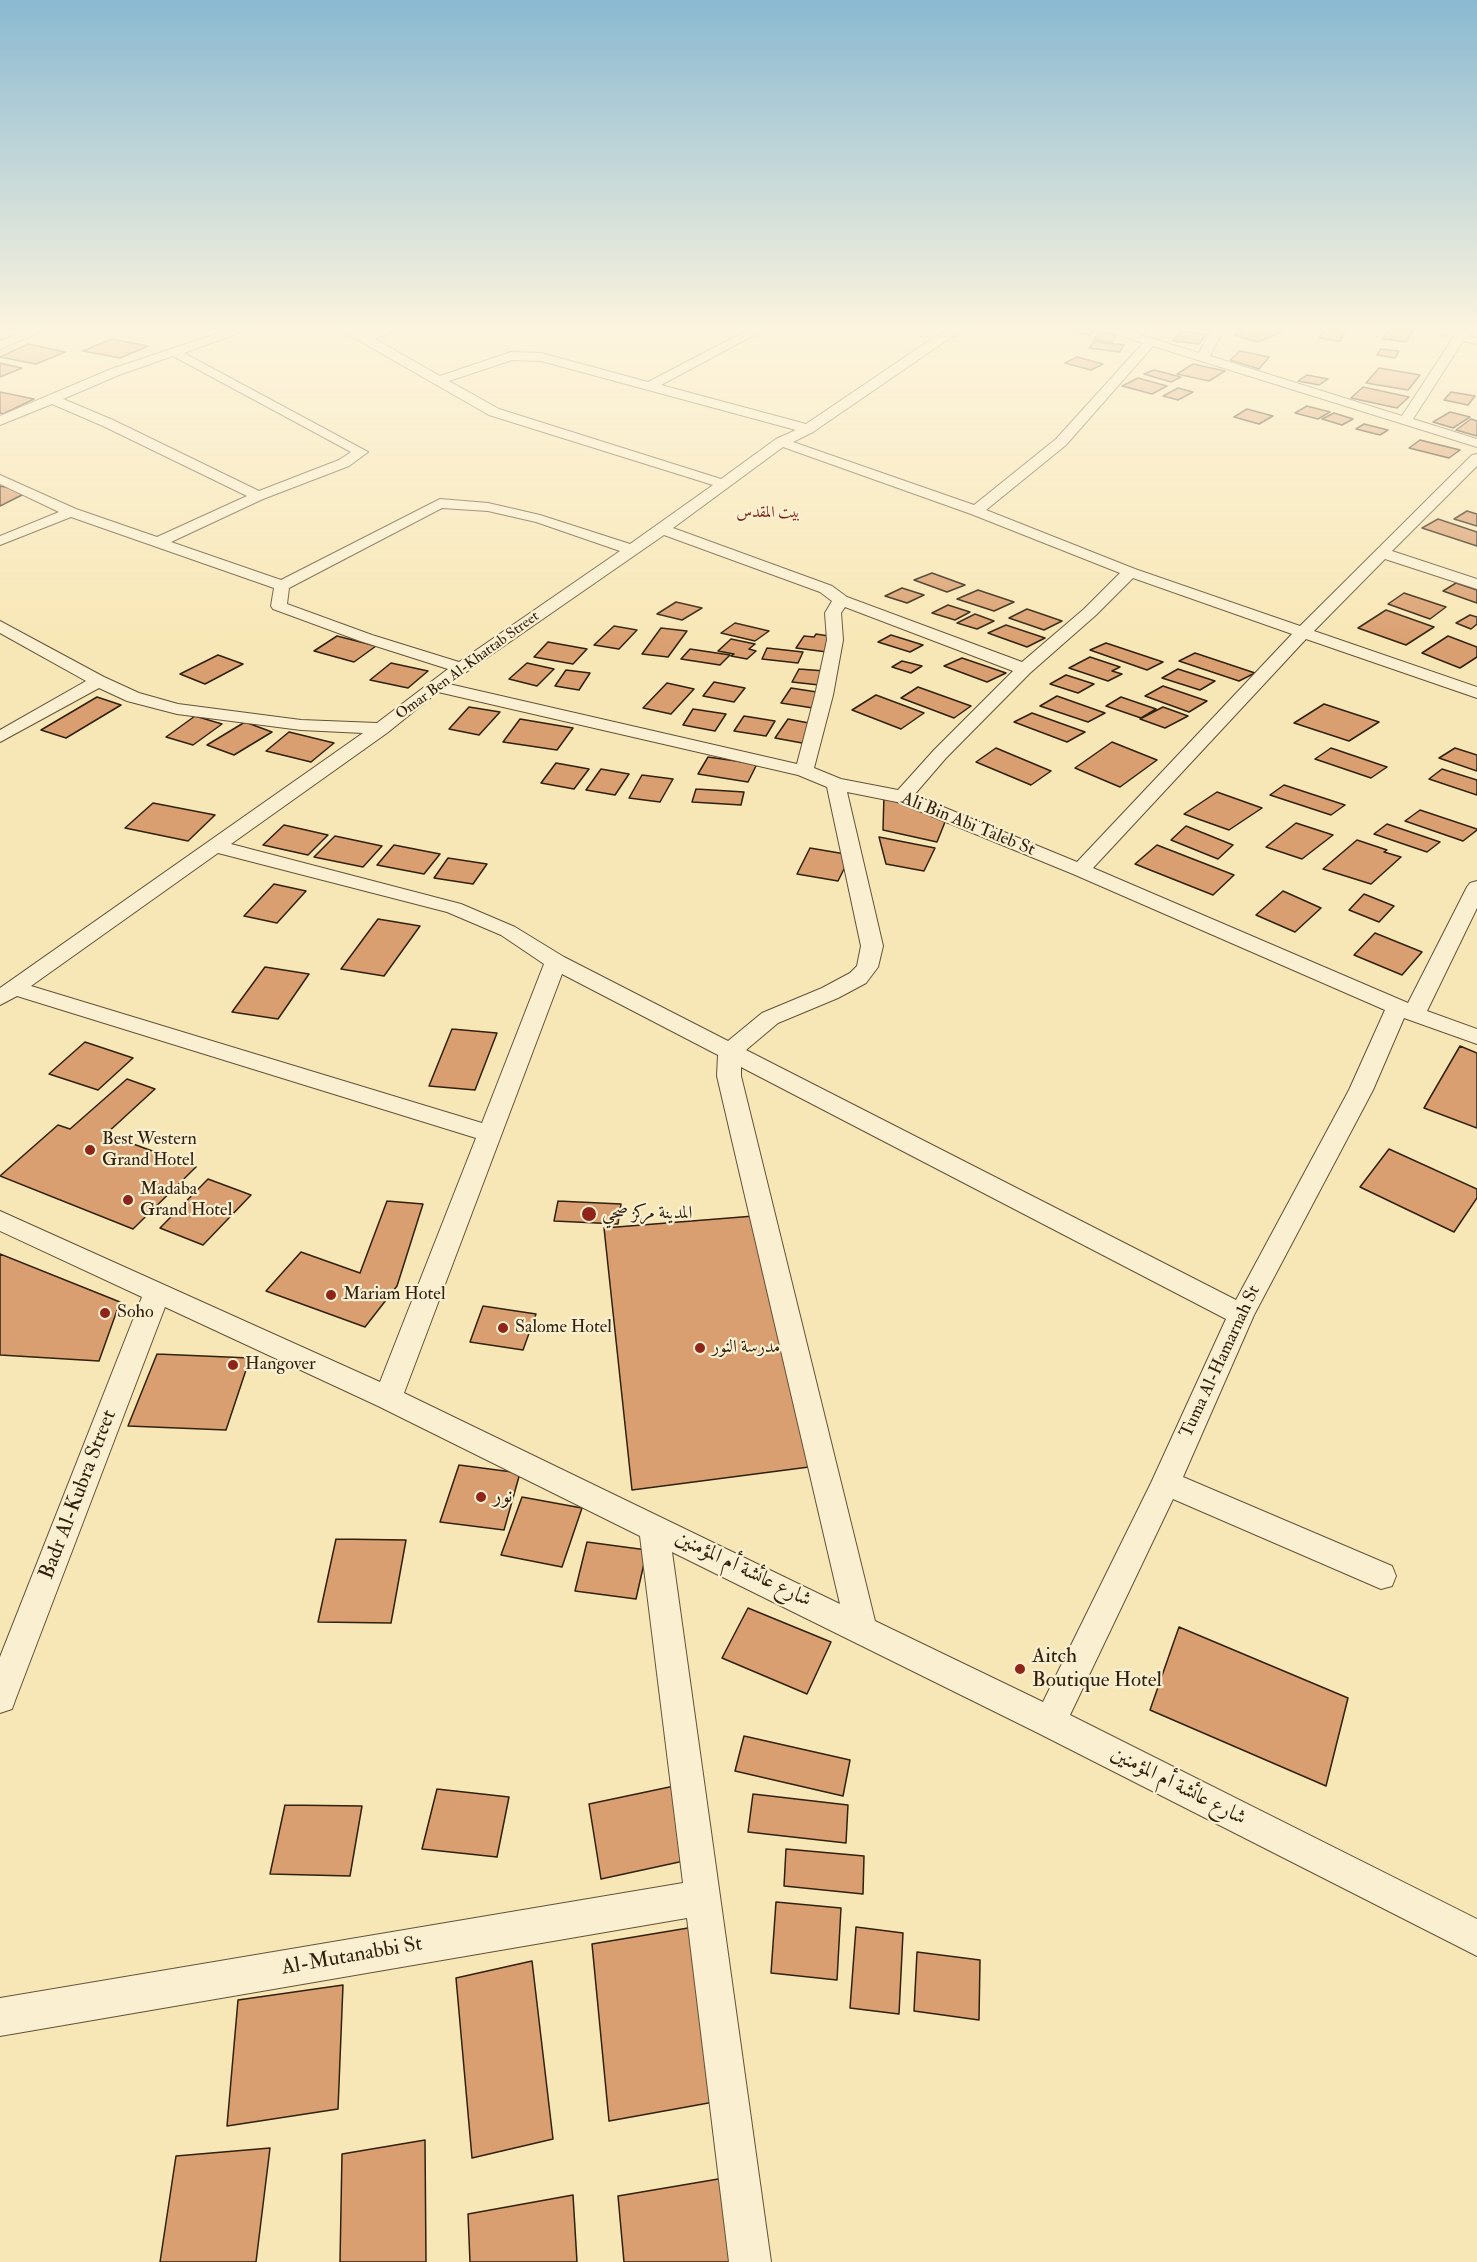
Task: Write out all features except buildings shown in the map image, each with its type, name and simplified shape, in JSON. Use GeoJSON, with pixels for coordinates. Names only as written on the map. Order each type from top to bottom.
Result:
{"type":"FeatureCollection","features":[{"type":"Feature","properties":{"kind":"street"},"geometry":{"type":"LineString","coordinates":[[130,434],[258,496]]}},
{"type":"Feature","properties":{"kind":"street"},"geometry":{"type":"LineString","coordinates":[[159,542],[258,496],[344,464],[361,452],[326,434]]}},
{"type":"Feature","properties":{"kind":"street"},"geometry":{"type":"LineString","coordinates":[[563,434],[723,484]]}},
{"type":"Feature","properties":{"kind":"street","name":"Omar Ben Al-Khattab Street"},"geometry":{"type":"LineString","coordinates":[[7,993],[381,729],[435,686],[662,530],[780,442],[798,434]]}},
{"type":"Feature","properties":{"kind":"street"},"geometry":{"type":"LineString","coordinates":[[976,511],[1069,434]]}},
{"type":"Feature","properties":{"kind":"street"},"geometry":{"type":"LineString","coordinates":[[1448,434],[1477,443]]}},
{"type":"Feature","properties":{"kind":"street"},"geometry":{"type":"LineString","coordinates":[[780,442],[976,511],[1130,572],[1477,693]]}},
{"type":"Feature","properties":{"kind":"street"},"geometry":{"type":"LineString","coordinates":[[1080,870],[1302,633],[1477,458]]}},
{"type":"Feature","properties":{"kind":"street"},"geometry":{"type":"LineString","coordinates":[[0,479],[71,512],[282,586],[440,503],[488,507],[540,519],[633,550]]}},
{"type":"Feature","properties":{"kind":"street"},"geometry":{"type":"LineString","coordinates":[[0,541],[71,512]]}},
{"type":"Feature","properties":{"kind":"street"},"geometry":{"type":"LineString","coordinates":[[662,530],[826,589],[841,600],[1024,669]]}},
{"type":"Feature","properties":{"kind":"street"},"geometry":{"type":"LineString","coordinates":[[1383,553],[1477,584]]}},
{"type":"Feature","properties":{"kind":"street"},"geometry":{"type":"LineString","coordinates":[[902,797],[940,754],[1024,669],[1090,612],[1130,572]]}},
{"type":"Feature","properties":{"kind":"street"},"geometry":{"type":"LineString","coordinates":[[282,586],[279,606],[285,609],[460,669]]}},
{"type":"Feature","properties":{"kind":"street"},"geometry":{"type":"LineString","coordinates":[[804,771],[824,695],[825,679],[835,640],[834,613],[841,600]]}},
{"type":"Feature","properties":{"kind":"street"},"geometry":{"type":"LineString","coordinates":[[0,626],[98,681],[134,697],[177,709],[301,725],[381,729]]}},
{"type":"Feature","properties":{"kind":"street"},"geometry":{"type":"LineString","coordinates":[[0,737],[98,681]]}},
{"type":"Feature","properties":{"kind":"street","name":"Ali Bin Abi Taleb St"},"geometry":{"type":"LineString","coordinates":[[435,686],[804,771],[836,784],[902,797],[1080,870],[1406,1010],[1477,1037]]}},
{"type":"Feature","properties":{"kind":"street"},"geometry":{"type":"LineString","coordinates":[[836,784],[872,946],[867,967],[858,978],[830,993],[770,1018],[730,1052],[729,1076],[861,1628]]}},
{"type":"Feature","properties":{"kind":"street"},"geometry":{"type":"LineString","coordinates":[[214,846],[454,908],[508,931],[556,962],[1241,1315]]}},
{"type":"Feature","properties":{"kind":"street","name":"Tuma Al-Hamarnah St"},"geometry":{"type":"LineString","coordinates":[[1050,1722],[1166,1483],[1241,1315],[1361,1090],[1477,887]]}},
{"type":"Feature","properties":{"kind":"street"},"geometry":{"type":"LineString","coordinates":[[388,1398],[556,962]]}},
{"type":"Feature","properties":{"kind":"street"},"geometry":{"type":"LineString","coordinates":[[7,993],[490,1134]]}},
{"type":"Feature","properties":{"kind":"street","name":"شارع عائشة أم المؤمنين"},"geometry":{"type":"LineString","coordinates":[[0,1220],[388,1398],[654,1527],[1050,1722],[1477,1938]]}},
{"type":"Feature","properties":{"kind":"street","name":"Badr Al-Kubra Street"},"geometry":{"type":"LineString","coordinates":[[0,1698],[157,1293]]}},
{"type":"Feature","properties":{"kind":"street"},"geometry":{"type":"LineString","coordinates":[[1166,1483],[1381,1576]]}},
{"type":"Feature","properties":{"kind":"street"},"geometry":{"type":"LineString","coordinates":[[654,1527],[750,2262]]}},
{"type":"Feature","properties":{"kind":"street","name":"Al-Mutanabbi St"},"geometry":{"type":"LineString","coordinates":[[0,2017],[704,1897]]}},
{"type":"Feature","properties":{"kind":"place","name":"Best Western Grand Hotel"},"geometry":{"type":"Point","coordinates":[90,1150]}},
{"type":"Feature","properties":{"kind":"place","name":"Madaba Grand Hotel"},"geometry":{"type":"Point","coordinates":[128,1200]}},
{"type":"Feature","properties":{"kind":"place","name":"المدينة مركز صحي"},"geometry":{"type":"Point","coordinates":[589,1214]}},
{"type":"Feature","properties":{"kind":"place","name":"Mariam Hotel"},"geometry":{"type":"Point","coordinates":[331,1295]}},
{"type":"Feature","properties":{"kind":"place","name":"Soho"},"geometry":{"type":"Point","coordinates":[105,1313]}},
{"type":"Feature","properties":{"kind":"place","name":"Salome Hotel"},"geometry":{"type":"Point","coordinates":[503,1328]}},
{"type":"Feature","properties":{"kind":"place","name":"مدرسة النور"},"geometry":{"type":"Point","coordinates":[700,1348]}},
{"type":"Feature","properties":{"kind":"place","name":"Hangover"},"geometry":{"type":"Point","coordinates":[233,1365]}},
{"type":"Feature","properties":{"kind":"place","name":"نور"},"geometry":{"type":"Point","coordinates":[481,1497]}},
{"type":"Feature","properties":{"kind":"place","name":"Aitch Boutique Hotel"},"geometry":{"type":"Point","coordinates":[1020,1669]}},
{"type":"Feature","properties":{"kind":"district","name":"بيت المقدس"},"geometry":{"type":"Point","coordinates":[768,514]}}]}
